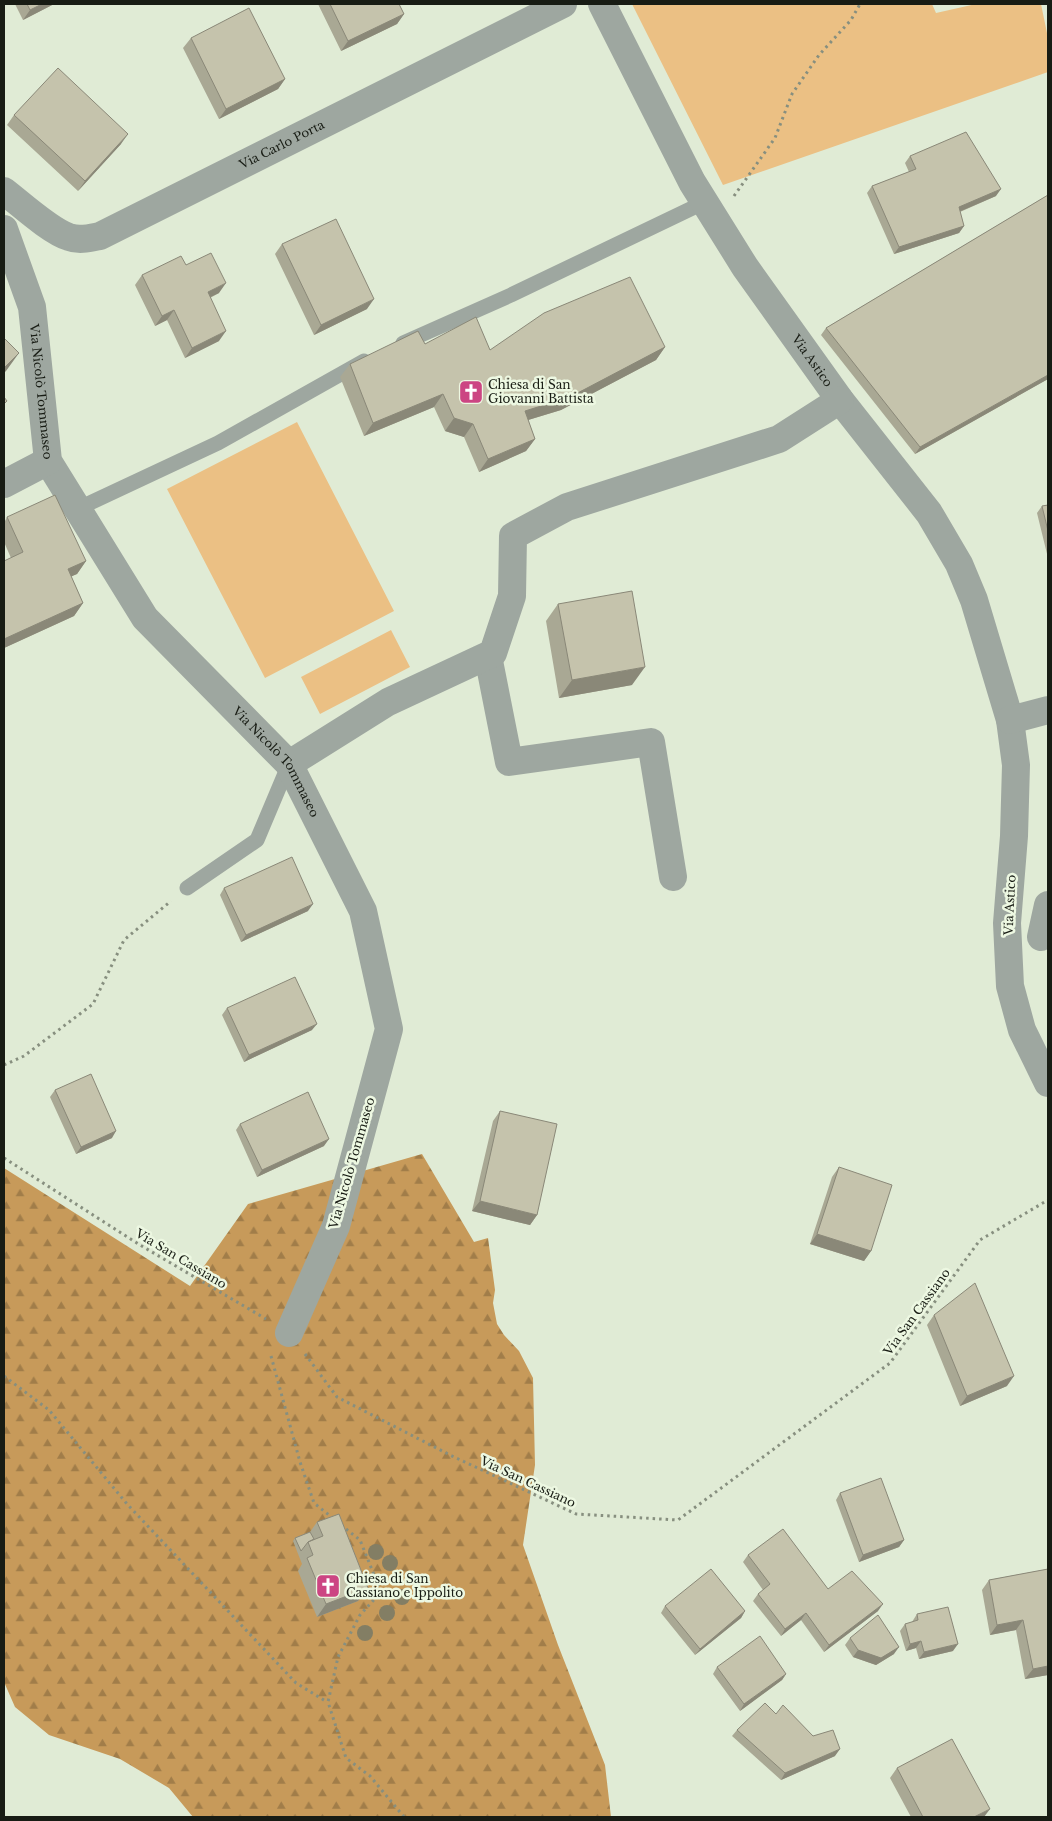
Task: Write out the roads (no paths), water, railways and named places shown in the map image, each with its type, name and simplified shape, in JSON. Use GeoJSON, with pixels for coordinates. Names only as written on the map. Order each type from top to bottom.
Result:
{"type":"FeatureCollection","features":[{"type":"Feature","properties":{"kind":"street","name":"Via Carlo Porta"},"geometry":{"type":"LineString","coordinates":[[4,191],[58,232],[70,238],[86,239],[100,236],[563,4]]}},
{"type":"Feature","properties":{"kind":"street","name":"Via Astico"},"geometry":{"type":"LineString","coordinates":[[602,4],[692,182],[745,267],[840,400],[929,513],[959,564],[974,600],[1010,720],[1016,764],[1014,836],[1007,923],[1010,986],[1022,1030],[1048,1083]]}},
{"type":"Feature","properties":{"kind":"street","name":"Via Nicolò Tommaseo"},"geometry":{"type":"LineString","coordinates":[[4,230],[32,306],[48,461],[145,618],[289,764],[363,912],[389,1029],[336,1226],[289,1333]]}},
{"type":"Feature","properties":{"kind":"street"},"geometry":{"type":"LineString","coordinates":[[289,764],[388,702],[493,653],[512,596],[513,536],[567,508],[779,439],[840,400]]}},
{"type":"Feature","properties":{"kind":"street"},"geometry":{"type":"LineString","coordinates":[[4,484],[48,461]]}},
{"type":"Feature","properties":{"kind":"street"},"geometry":{"type":"LineString","coordinates":[[488,656],[509,762],[651,742],[674,877]]}},
{"type":"Feature","properties":{"kind":"street"},"geometry":{"type":"LineString","coordinates":[[1010,720],[1048,710]]}},
{"type":"Feature","properties":{"kind":"street"},"geometry":{"type":"LineString","coordinates":[[1041,937],[1048,906]]}},
{"type":"Feature","properties":{"kind":"lane"},"geometry":{"type":"LineString","coordinates":[[77,508],[218,443],[350,367],[511,295],[711,211]]}},
{"type":"Feature","properties":{"kind":"lane"},"geometry":{"type":"LineString","coordinates":[[187,888],[257,840],[289,764]]}},
{"type":"Feature","properties":{"kind":"place","name":"Chiesa di San Giovanni Battista"},"geometry":{"type":"Point","coordinates":[471,392]}},
{"type":"Feature","properties":{"kind":"place","name":"Chiesa di San Cassiano e Ippolito"},"geometry":{"type":"Point","coordinates":[328,1586]}}]}
